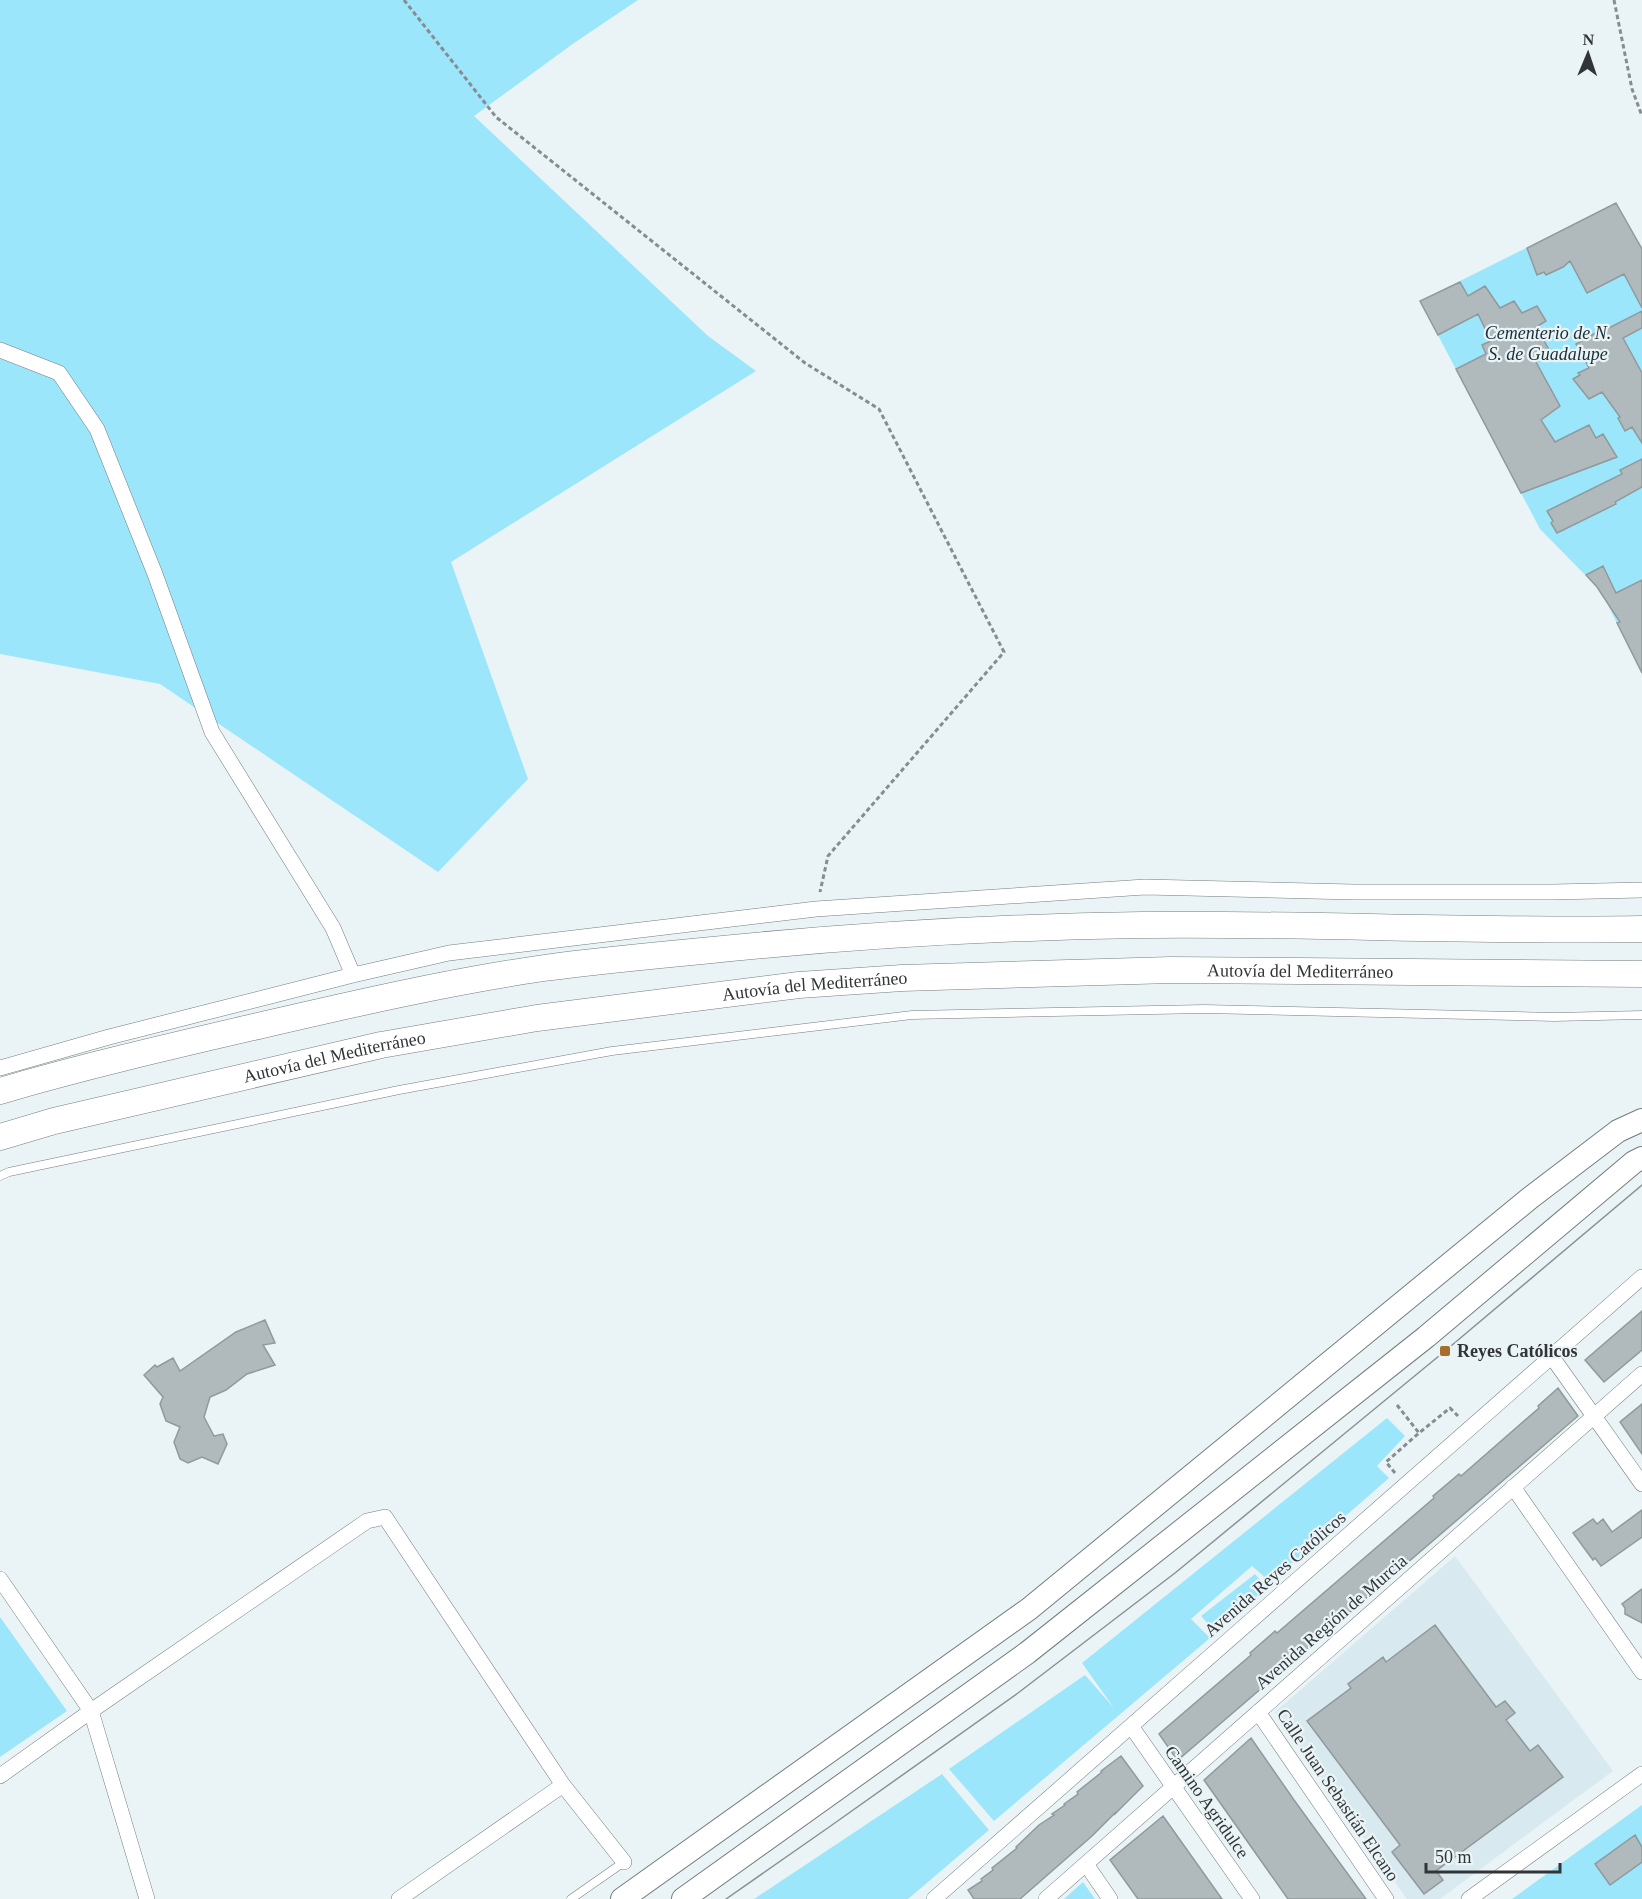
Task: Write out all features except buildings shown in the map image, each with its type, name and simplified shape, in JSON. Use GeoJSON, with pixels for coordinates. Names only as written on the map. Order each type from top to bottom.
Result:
{"type":"FeatureCollection","features":[{"type":"Feature","properties":{"kind":"highway"},"geometry":{"type":"LineString","coordinates":[[0,1091],[59,1073],[177,1044],[440,987],[543,968],[803,940],[1142,925],[1501,930],[1642,929]]}},
{"type":"Feature","properties":{"kind":"highway","name":"Autovía del Mediterráneo"},"geometry":{"type":"LineString","coordinates":[[0,1137],[54,1121],[190,1088],[381,1045],[537,1018],[799,985],[902,978],[1171,970],[1642,974]]}},
{"type":"Feature","properties":{"kind":"main road"},"geometry":{"type":"LineString","coordinates":[[622,1899],[1029,1609],[1530,1198],[1618,1131],[1642,1120]]}},
{"type":"Feature","properties":{"kind":"main road"},"geometry":{"type":"LineString","coordinates":[[683,1899],[1027,1653],[1426,1337],[1561,1222],[1634,1162],[1642,1158]]}},
{"type":"Feature","properties":{"kind":"street"},"geometry":{"type":"LineString","coordinates":[[0,350],[59,373],[97,429],[155,574],[212,732],[333,928],[353,975]]}},
{"type":"Feature","properties":{"kind":"street"},"geometry":{"type":"LineString","coordinates":[[0,1068],[109,1037],[449,953],[816,909],[1144,887],[1354,892],[1642,890]]}},
{"type":"Feature","properties":{"kind":"street","name":"Avenida Reyes Católicos"},"geometry":{"type":"LineString","coordinates":[[934,1899],[1642,1277]]}},
{"type":"Feature","properties":{"kind":"street"},"geometry":{"type":"LineString","coordinates":[[1552,1357],[1642,1484]]}},
{"type":"Feature","properties":{"kind":"street","name":"Avenida Región de Murcia"},"geometry":{"type":"LineString","coordinates":[[1046,1899],[1642,1374]]}},
{"type":"Feature","properties":{"kind":"street"},"geometry":{"type":"LineString","coordinates":[[1513,1488],[1642,1672]]}},
{"type":"Feature","properties":{"kind":"street"},"geometry":{"type":"LineString","coordinates":[[0,1776],[367,1521],[385,1517],[564,1785],[624,1862]]}},
{"type":"Feature","properties":{"kind":"street"},"geometry":{"type":"LineString","coordinates":[[0,1579],[91,1711],[147,1899]]}},
{"type":"Feature","properties":{"kind":"street","name":"Calle Juan Sebastián Elcano"},"geometry":{"type":"LineString","coordinates":[[1258,1713],[1386,1899]]}},
{"type":"Feature","properties":{"kind":"street","name":"Camino Agridulce"},"geometry":{"type":"LineString","coordinates":[[1131,1726],[1252,1899]]}},
{"type":"Feature","properties":{"kind":"street"},"geometry":{"type":"LineString","coordinates":[[1469,1899],[1642,1774]]}},
{"type":"Feature","properties":{"kind":"street"},"geometry":{"type":"LineString","coordinates":[[399,1899],[564,1785]]}},
{"type":"Feature","properties":{"kind":"street"},"geometry":{"type":"LineString","coordinates":[[1086,1864],[1110,1899]]}},
{"type":"Feature","properties":{"kind":"lane"},"geometry":{"type":"LineString","coordinates":[[0,1176],[9,1172],[399,1090],[612,1051],[912,1015],[1204,1009],[1554,1017],[1642,1015]]}},
{"type":"Feature","properties":{"kind":"lane"},"geometry":{"type":"LineString","coordinates":[[571,1899],[624,1862]]}},
{"type":"Feature","properties":{"kind":"path"},"geometry":{"type":"LineString","coordinates":[[404,0],[496,117],[805,363],[879,409],[1004,652],[828,856],[816,909]]}},
{"type":"Feature","properties":{"kind":"path"},"geometry":{"type":"LineString","coordinates":[[1614,0],[1632,89],[1642,116]]}},
{"type":"Feature","properties":{"kind":"path"},"geometry":{"type":"LineString","coordinates":[[1397,1405],[1419,1433]]}},
{"type":"Feature","properties":{"kind":"path"},"geometry":{"type":"LineString","coordinates":[[1406,1485],[1386,1462],[1419,1433],[1450,1407],[1470,1429]]}},
{"type":"Feature","properties":{"kind":"shaded area"},"geometry":{"type":"Polygon","coordinates":[[[1455,1556],[1613,1771],[1440,1899],[1407,1899],[1275,1712],[1455,1556]]]}},
{"type":"Feature","properties":{"kind":"green space"},"geometry":{"type":"Polygon","coordinates":[[[0,0],[638,0],[574,43],[474,116],[708,336],[756,371],[451,562],[528,779],[438,872],[160,684],[0,654],[0,0]]]}},
{"type":"Feature","properties":{"kind":"green space","name":"Cementerio de N. S. de Guadalupe"},"geometry":{"type":"Polygon","coordinates":[[[1616,203],[1642,251],[1642,674],[1597,587],[1540,529],[1420,301],[1616,203]]]}},
{"type":"Feature","properties":{"kind":"green space"},"geometry":{"type":"Polygon","coordinates":[[[1387,1418],[1405,1436],[1377,1466],[1389,1478],[1270,1582],[1252,1566],[1191,1619],[1210,1638],[994,1821],[949,1769],[1085,1675],[1114,1708],[1082,1663],[1387,1418]]]}},
{"type":"Feature","properties":{"kind":"green space"},"geometry":{"type":"Polygon","coordinates":[[[1255,1574],[1267,1588],[1215,1632],[1201,1616],[1255,1574]]]}},
{"type":"Feature","properties":{"kind":"green space"},"geometry":{"type":"Polygon","coordinates":[[[0,1617],[67,1711],[0,1757],[0,1617]]]}},
{"type":"Feature","properties":{"kind":"green space"},"geometry":{"type":"Polygon","coordinates":[[[942,1774],[989,1830],[908,1899],[754,1899],[942,1774]]]}},
{"type":"Feature","properties":{"kind":"green space"},"geometry":{"type":"Polygon","coordinates":[[[1642,1805],[1642,1899],[1512,1899],[1642,1805]]]}},
{"type":"Feature","properties":{"kind":"green space"},"geometry":{"type":"Polygon","coordinates":[[[1083,1882],[1095,1899],[1064,1899],[1083,1882]]]}},
{"type":"Feature","properties":{"kind":"tram line"},"geometry":{"type":"LineString","coordinates":[[726,1899],[1018,1693],[1175,1573],[1642,1185]]}},
{"type":"Feature","properties":{"kind":"place","name":"Reyes Católicos"},"geometry":{"type":"Point","coordinates":[1445,1351]}}]}
